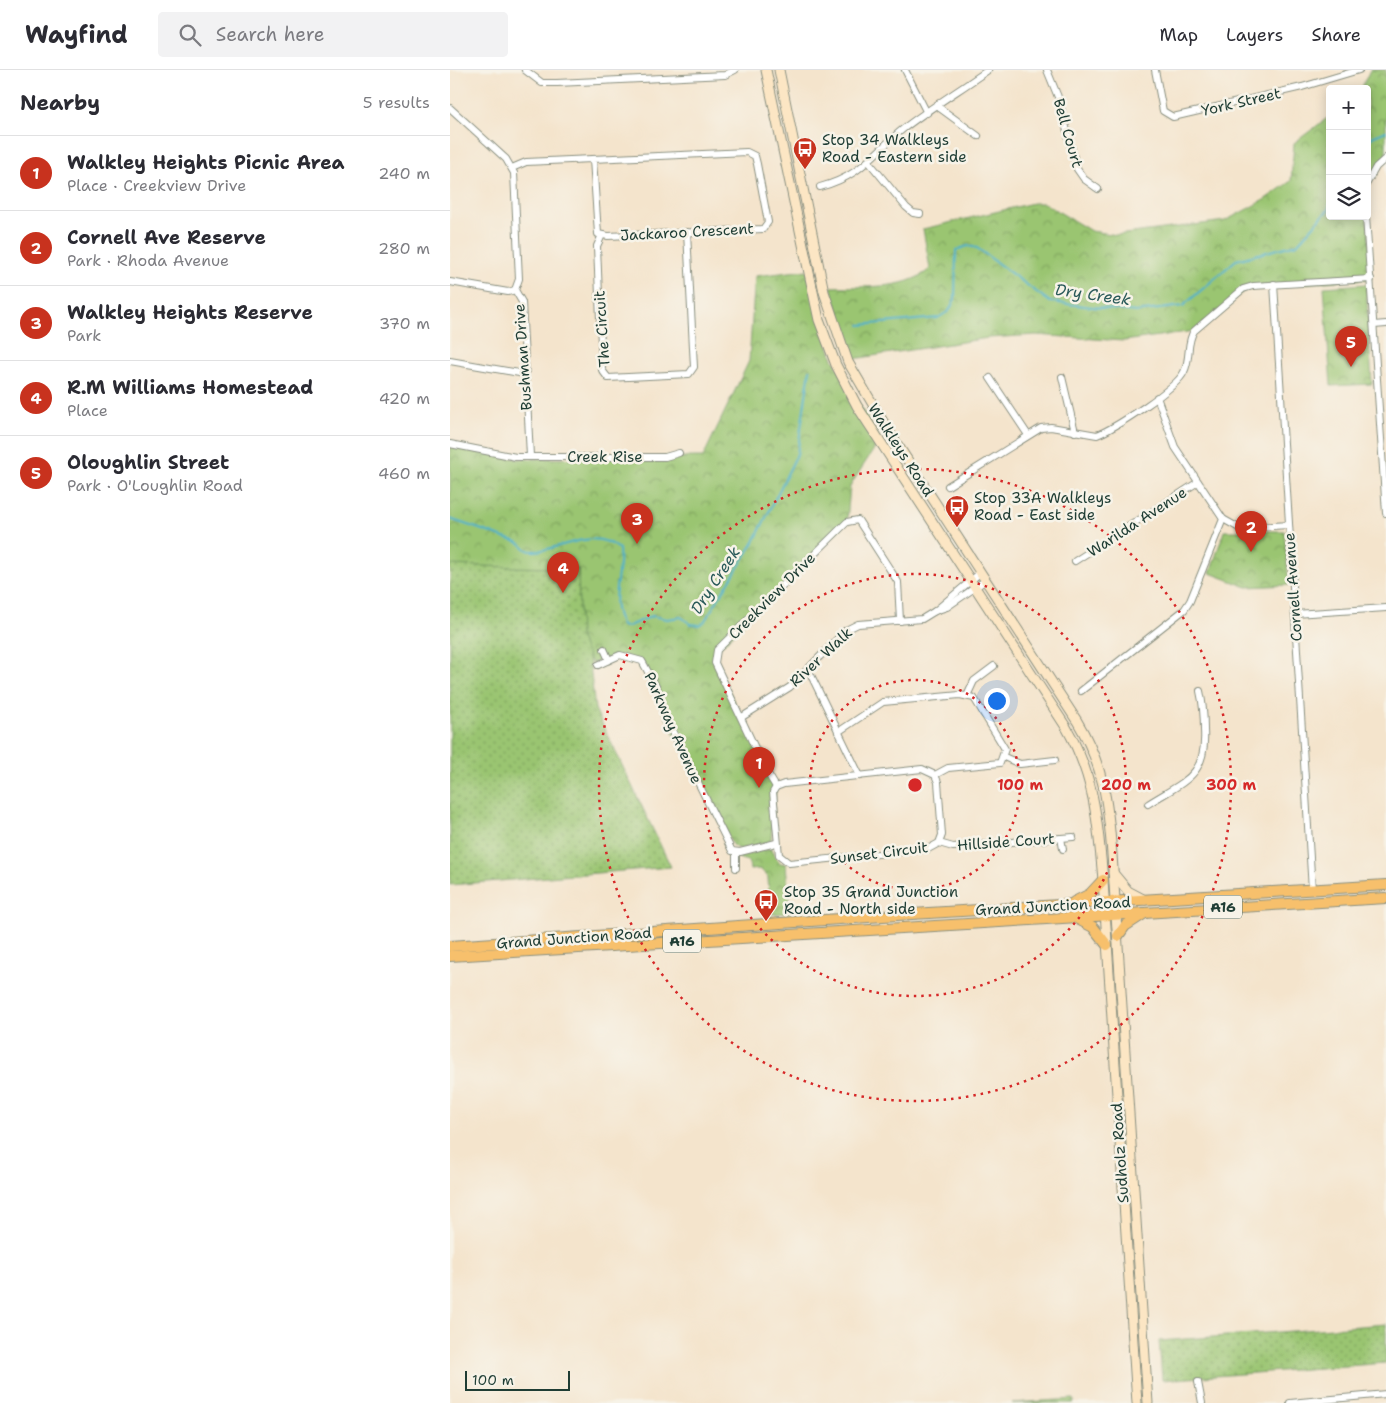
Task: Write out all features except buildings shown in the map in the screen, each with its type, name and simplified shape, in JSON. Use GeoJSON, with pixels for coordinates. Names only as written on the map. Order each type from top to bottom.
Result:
{"type":"FeatureCollection","features":[{"type":"Feature","properties":{"kind":"highway"},"geometry":{"type":"LineString","coordinates":[[1068,905],[1090,894],[1103,880]]}},
{"type":"Feature","properties":{"kind":"highway","name":"Grand Junction Road"},"geometry":{"type":"LineString","coordinates":[[450,946],[1386,885]]}},
{"type":"Feature","properties":{"kind":"highway"},"geometry":{"type":"LineString","coordinates":[[1312,890],[1313,902]]}},
{"type":"Feature","properties":{"kind":"highway","name":"Grand Junction Road"},"geometry":{"type":"LineString","coordinates":[[450,956],[1386,898]]}},
{"type":"Feature","properties":{"kind":"highway"},"geometry":{"type":"LineString","coordinates":[[1118,936],[1125,926],[1148,912]]}},
{"type":"Feature","properties":{"kind":"highway"},"geometry":{"type":"LineString","coordinates":[[1072,916],[1093,927],[1106,945]]}},
{"type":"Feature","properties":{"kind":"main road","name":"Walkleys Road"},"geometry":{"type":"LineString","coordinates":[[766,70],[811,290],[828,348],[857,406],[1066,727],[1082,757],[1093,792],[1104,903]]}},
{"type":"Feature","properties":{"kind":"main road","name":"Walkleys Road"},"geometry":{"type":"LineString","coordinates":[[780,70],[824,292],[840,341],[868,399],[1077,721],[1094,753],[1107,799],[1116,914]]}},
{"type":"Feature","properties":{"kind":"main road"},"geometry":{"type":"LineString","coordinates":[[1113,873],[1128,892],[1146,900]]}},
{"type":"Feature","properties":{"kind":"main road","name":"Sudholz Road"},"geometry":{"type":"LineString","coordinates":[[1104,903],[1136,1403]]}},
{"type":"Feature","properties":{"kind":"main road","name":"Sudholz Road"},"geometry":{"type":"LineString","coordinates":[[1116,914],[1148,1403]]}},
{"type":"Feature","properties":{"kind":"street"},"geometry":{"type":"LineString","coordinates":[[525,70],[542,83],[557,83],[725,75],[735,70]]}},
{"type":"Feature","properties":{"kind":"street"},"geometry":{"type":"LineString","coordinates":[[905,70],[927,113]]}},
{"type":"Feature","properties":{"kind":"street"},"geometry":{"type":"LineString","coordinates":[[820,187],[849,176],[869,162],[904,129],[988,70]]}},
{"type":"Feature","properties":{"kind":"street","name":"Bell Court"},"geometry":{"type":"LineString","coordinates":[[1047,70],[1058,97],[1077,170],[1084,179],[1098,189]]}},
{"type":"Feature","properties":{"kind":"street","name":"York Street"},"geometry":{"type":"LineString","coordinates":[[1155,70],[1163,111],[1173,117],[1302,87],[1359,70]]}},
{"type":"Feature","properties":{"kind":"street"},"geometry":{"type":"LineString","coordinates":[[937,106],[978,136]]}},
{"type":"Feature","properties":{"kind":"street"},"geometry":{"type":"LineString","coordinates":[[450,108],[506,159],[512,168]]}},
{"type":"Feature","properties":{"kind":"street","name":"Jackaroo Crescent"},"geometry":{"type":"LineString","coordinates":[[512,168],[526,162],[747,152],[755,156],[768,222],[763,229],[608,236],[598,234],[593,159]]}},
{"type":"Feature","properties":{"kind":"street"},"geometry":{"type":"LineString","coordinates":[[1371,176],[1376,167],[1386,158]]}},
{"type":"Feature","properties":{"kind":"street"},"geometry":{"type":"LineString","coordinates":[[869,162],[906,207],[913,213],[920,214]]}},
{"type":"Feature","properties":{"kind":"street","name":"Bushman Drive"},"geometry":{"type":"LineString","coordinates":[[512,168],[516,186],[520,279],[515,290],[522,302],[530,456]]}},
{"type":"Feature","properties":{"kind":"street"},"geometry":{"type":"LineString","coordinates":[[1366,220],[1383,426],[1386,513]]}},
{"type":"Feature","properties":{"kind":"street","name":"The Circuit"},"geometry":{"type":"LineString","coordinates":[[602,235],[597,246],[602,370],[608,378],[689,374],[694,367],[687,232]]}},
{"type":"Feature","properties":{"kind":"street"},"geometry":{"type":"LineString","coordinates":[[948,486],[1028,435],[1044,427],[1097,435],[1157,397],[1181,377],[1188,360],[1190,338],[1197,328],[1242,289],[1274,284],[1371,279]]}},
{"type":"Feature","properties":{"kind":"street"},"geometry":{"type":"LineString","coordinates":[[450,282],[508,292],[515,290]]}},
{"type":"Feature","properties":{"kind":"street","name":"Cornell Avenue"},"geometry":{"type":"LineString","coordinates":[[1274,284],[1312,890]]}},
{"type":"Feature","properties":{"kind":"street"},"geometry":{"type":"LineString","coordinates":[[1374,325],[1386,324]]}},
{"type":"Feature","properties":{"kind":"street"},"geometry":{"type":"LineString","coordinates":[[450,361],[525,374]]}},
{"type":"Feature","properties":{"kind":"street"},"geometry":{"type":"LineString","coordinates":[[1062,377],[1075,432]]}},
{"type":"Feature","properties":{"kind":"street"},"geometry":{"type":"LineString","coordinates":[[990,378],[1028,435]]}},
{"type":"Feature","properties":{"kind":"street"},"geometry":{"type":"LineString","coordinates":[[1157,397],[1175,447],[1223,519],[1239,528],[1289,525]]}},
{"type":"Feature","properties":{"kind":"street","name":"Creek Rise"},"geometry":{"type":"LineString","coordinates":[[450,444],[516,457],[665,457],[679,453]]}},
{"type":"Feature","properties":{"kind":"street","name":"Warilda Avenue"},"geometry":{"type":"LineString","coordinates":[[1075,561],[1198,482]]}},
{"type":"Feature","properties":{"kind":"street"},"geometry":{"type":"LineString","coordinates":[[1081,691],[1184,610],[1190,601],[1223,519]]}},
{"type":"Feature","properties":{"kind":"street","name":"Creekview Drive"},"geometry":{"type":"LineString","coordinates":[[776,787],[764,767],[742,716],[715,663],[717,650],[846,522],[858,520],[898,582],[900,621]]}},
{"type":"Feature","properties":{"kind":"street","name":"River Walk"},"geometry":{"type":"LineString","coordinates":[[742,716],[790,687],[852,627],[858,624],[922,619],[935,611],[981,572]]}},
{"type":"Feature","properties":{"kind":"street","name":"River Walk"},"geometry":{"type":"LineString","coordinates":[[935,611],[947,608],[986,580]]}},
{"type":"Feature","properties":{"kind":"street"},"geometry":{"type":"LineString","coordinates":[[1295,614],[1386,608]]}},
{"type":"Feature","properties":{"kind":"street"},"geometry":{"type":"LineString","coordinates":[[604,649],[609,660]]}},
{"type":"Feature","properties":{"kind":"street","name":"Parkway Avenue"},"geometry":{"type":"LineString","coordinates":[[598,665],[620,655],[642,661],[658,690],[663,712],[725,840],[732,851],[736,852]]}},
{"type":"Feature","properties":{"kind":"street"},"geometry":{"type":"LineString","coordinates":[[967,696],[974,681],[994,666]]}},
{"type":"Feature","properties":{"kind":"street"},"geometry":{"type":"LineString","coordinates":[[808,669],[860,776]]}},
{"type":"Feature","properties":{"kind":"street"},"geometry":{"type":"LineString","coordinates":[[1148,804],[1191,776],[1202,762],[1205,746],[1203,704],[1200,691]]}},
{"type":"Feature","properties":{"kind":"street"},"geometry":{"type":"LineString","coordinates":[[776,787],[784,784],[922,769],[935,775],[948,768],[1000,763],[1004,757],[1005,749],[978,703],[974,698],[967,696],[883,702],[838,732]]}},
{"type":"Feature","properties":{"kind":"street"},"geometry":{"type":"LineString","coordinates":[[1004,757],[1020,764],[1055,760]]}},
{"type":"Feature","properties":{"kind":"street","name":"Sunset Circuit"},"geometry":{"type":"LineString","coordinates":[[776,787],[773,792],[776,842],[779,856],[789,863],[928,849],[939,843],[942,835],[938,782],[935,775]]}},
{"type":"Feature","properties":{"kind":"street","name":"Hillside Court"},"geometry":{"type":"LineString","coordinates":[[939,843],[953,847],[1073,837]]}},
{"type":"Feature","properties":{"kind":"street"},"geometry":{"type":"LineString","coordinates":[[1062,838],[1063,849]]}},
{"type":"Feature","properties":{"kind":"street"},"geometry":{"type":"LineString","coordinates":[[736,868],[736,852],[776,842]]}},
{"type":"Feature","properties":{"kind":"street"},"geometry":{"type":"LineString","coordinates":[[1198,1382],[1202,1403]]}},
{"type":"Feature","properties":{"kind":"street"},"geometry":{"type":"LineString","coordinates":[[1290,1403],[1386,1394]]}},
{"type":"Feature","properties":{"kind":"green space"},"geometry":{"type":"Polygon","coordinates":[[[1370,70],[1386,70],[1386,158],[1371,179],[1371,85],[1363,85],[1370,70]]]}},
{"type":"Feature","properties":{"kind":"green space"},"geometry":{"type":"Polygon","coordinates":[[[1326,119],[1326,220],[1368,220],[1371,279],[1249,287],[1194,331],[1124,341],[1036,335],[988,338],[853,359],[831,287],[883,286],[908,281],[920,276],[930,269],[923,229],[1033,203],[1044,203],[1091,231],[1117,235],[1225,221],[1264,200],[1291,181],[1294,143],[1326,119]]]}},
{"type":"Feature","properties":{"kind":"green space"},"geometry":{"type":"Polygon","coordinates":[[[807,270],[833,359],[880,440],[850,486],[847,522],[717,650],[715,663],[776,787],[771,839],[769,842],[740,849],[733,846],[663,712],[658,690],[642,661],[620,655],[592,663],[580,639],[578,569],[450,565],[450,447],[517,459],[703,457],[749,361],[755,276],[807,270]]]}},
{"type":"Feature","properties":{"kind":"green space"},"geometry":{"type":"Polygon","coordinates":[[[1366,284],[1372,384],[1331,386],[1324,287],[1366,284]]]}},
{"type":"Feature","properties":{"kind":"green space"},"geometry":{"type":"Polygon","coordinates":[[[1224,531],[1284,531],[1289,585],[1247,587],[1210,573],[1224,531]]]}},
{"type":"Feature","properties":{"kind":"green space"},"geometry":{"type":"Polygon","coordinates":[[[450,560],[579,569],[595,709],[671,867],[450,885],[450,560]]]}},
{"type":"Feature","properties":{"kind":"green space"},"geometry":{"type":"Polygon","coordinates":[[[770,848],[780,863],[786,864],[790,913],[770,914],[768,877],[760,869],[750,870],[748,861],[738,857],[770,848]]]}},
{"type":"Feature","properties":{"kind":"green space"},"geometry":{"type":"Polygon","coordinates":[[[1386,1324],[1386,1363],[1162,1380],[1159,1341],[1386,1324]]]}},
{"type":"Feature","properties":{"kind":"green space"},"geometry":{"type":"Polygon","coordinates":[[[1074,1399],[1074,1403],[1012,1403],[1074,1399]]]}},
{"type":"Feature","properties":{"kind":"waterway","name":"Dry Creek"},"geometry":{"type":"LineString","coordinates":[[1371,138],[1386,131]]}},
{"type":"Feature","properties":{"kind":"waterway","name":"Dry Creek"},"geometry":{"type":"LineString","coordinates":[[860,325],[938,318],[949,311],[955,299],[956,250],[968,246],[977,248],[1050,302],[1136,312],[1183,306],[1236,260],[1297,244],[1326,212]]}},
{"type":"Feature","properties":{"kind":"waterway","name":"Dry Creek"},"geometry":{"type":"LineString","coordinates":[[450,519],[515,541],[532,551],[588,539],[609,543],[619,549],[619,569],[615,597],[618,616],[622,626],[626,627],[652,616],[667,619],[681,617],[691,624],[699,625],[704,622],[754,542],[797,454],[810,370]]}},
{"type":"Feature","properties":{"kind":"place","name":"Stop 34 Walkleys Road - Eastern side"},"geometry":{"type":"Point","coordinates":[805,170]}},
{"type":"Feature","properties":{"kind":"place","name":"Oloughlin Street"},"geometry":{"type":"Point","coordinates":[1351,367]}},
{"type":"Feature","properties":{"kind":"place","name":"Stop 33A Walkleys Road - East side"},"geometry":{"type":"Point","coordinates":[957,528]}},
{"type":"Feature","properties":{"kind":"place","name":"Walkley Heights Reserve"},"geometry":{"type":"Point","coordinates":[637,544]}},
{"type":"Feature","properties":{"kind":"place","name":"Cornell Ave Reserve"},"geometry":{"type":"Point","coordinates":[1251,552]}},
{"type":"Feature","properties":{"kind":"place","name":"R.M Williams Homestead"},"geometry":{"type":"Point","coordinates":[563,593]}},
{"type":"Feature","properties":{"kind":"place","name":"Walkley Heights Picnic Area"},"geometry":{"type":"Point","coordinates":[759,788]}},
{"type":"Feature","properties":{"kind":"place","name":"Stop 35 Grand Junction Road - North side"},"geometry":{"type":"Point","coordinates":[766,922]}}]}
